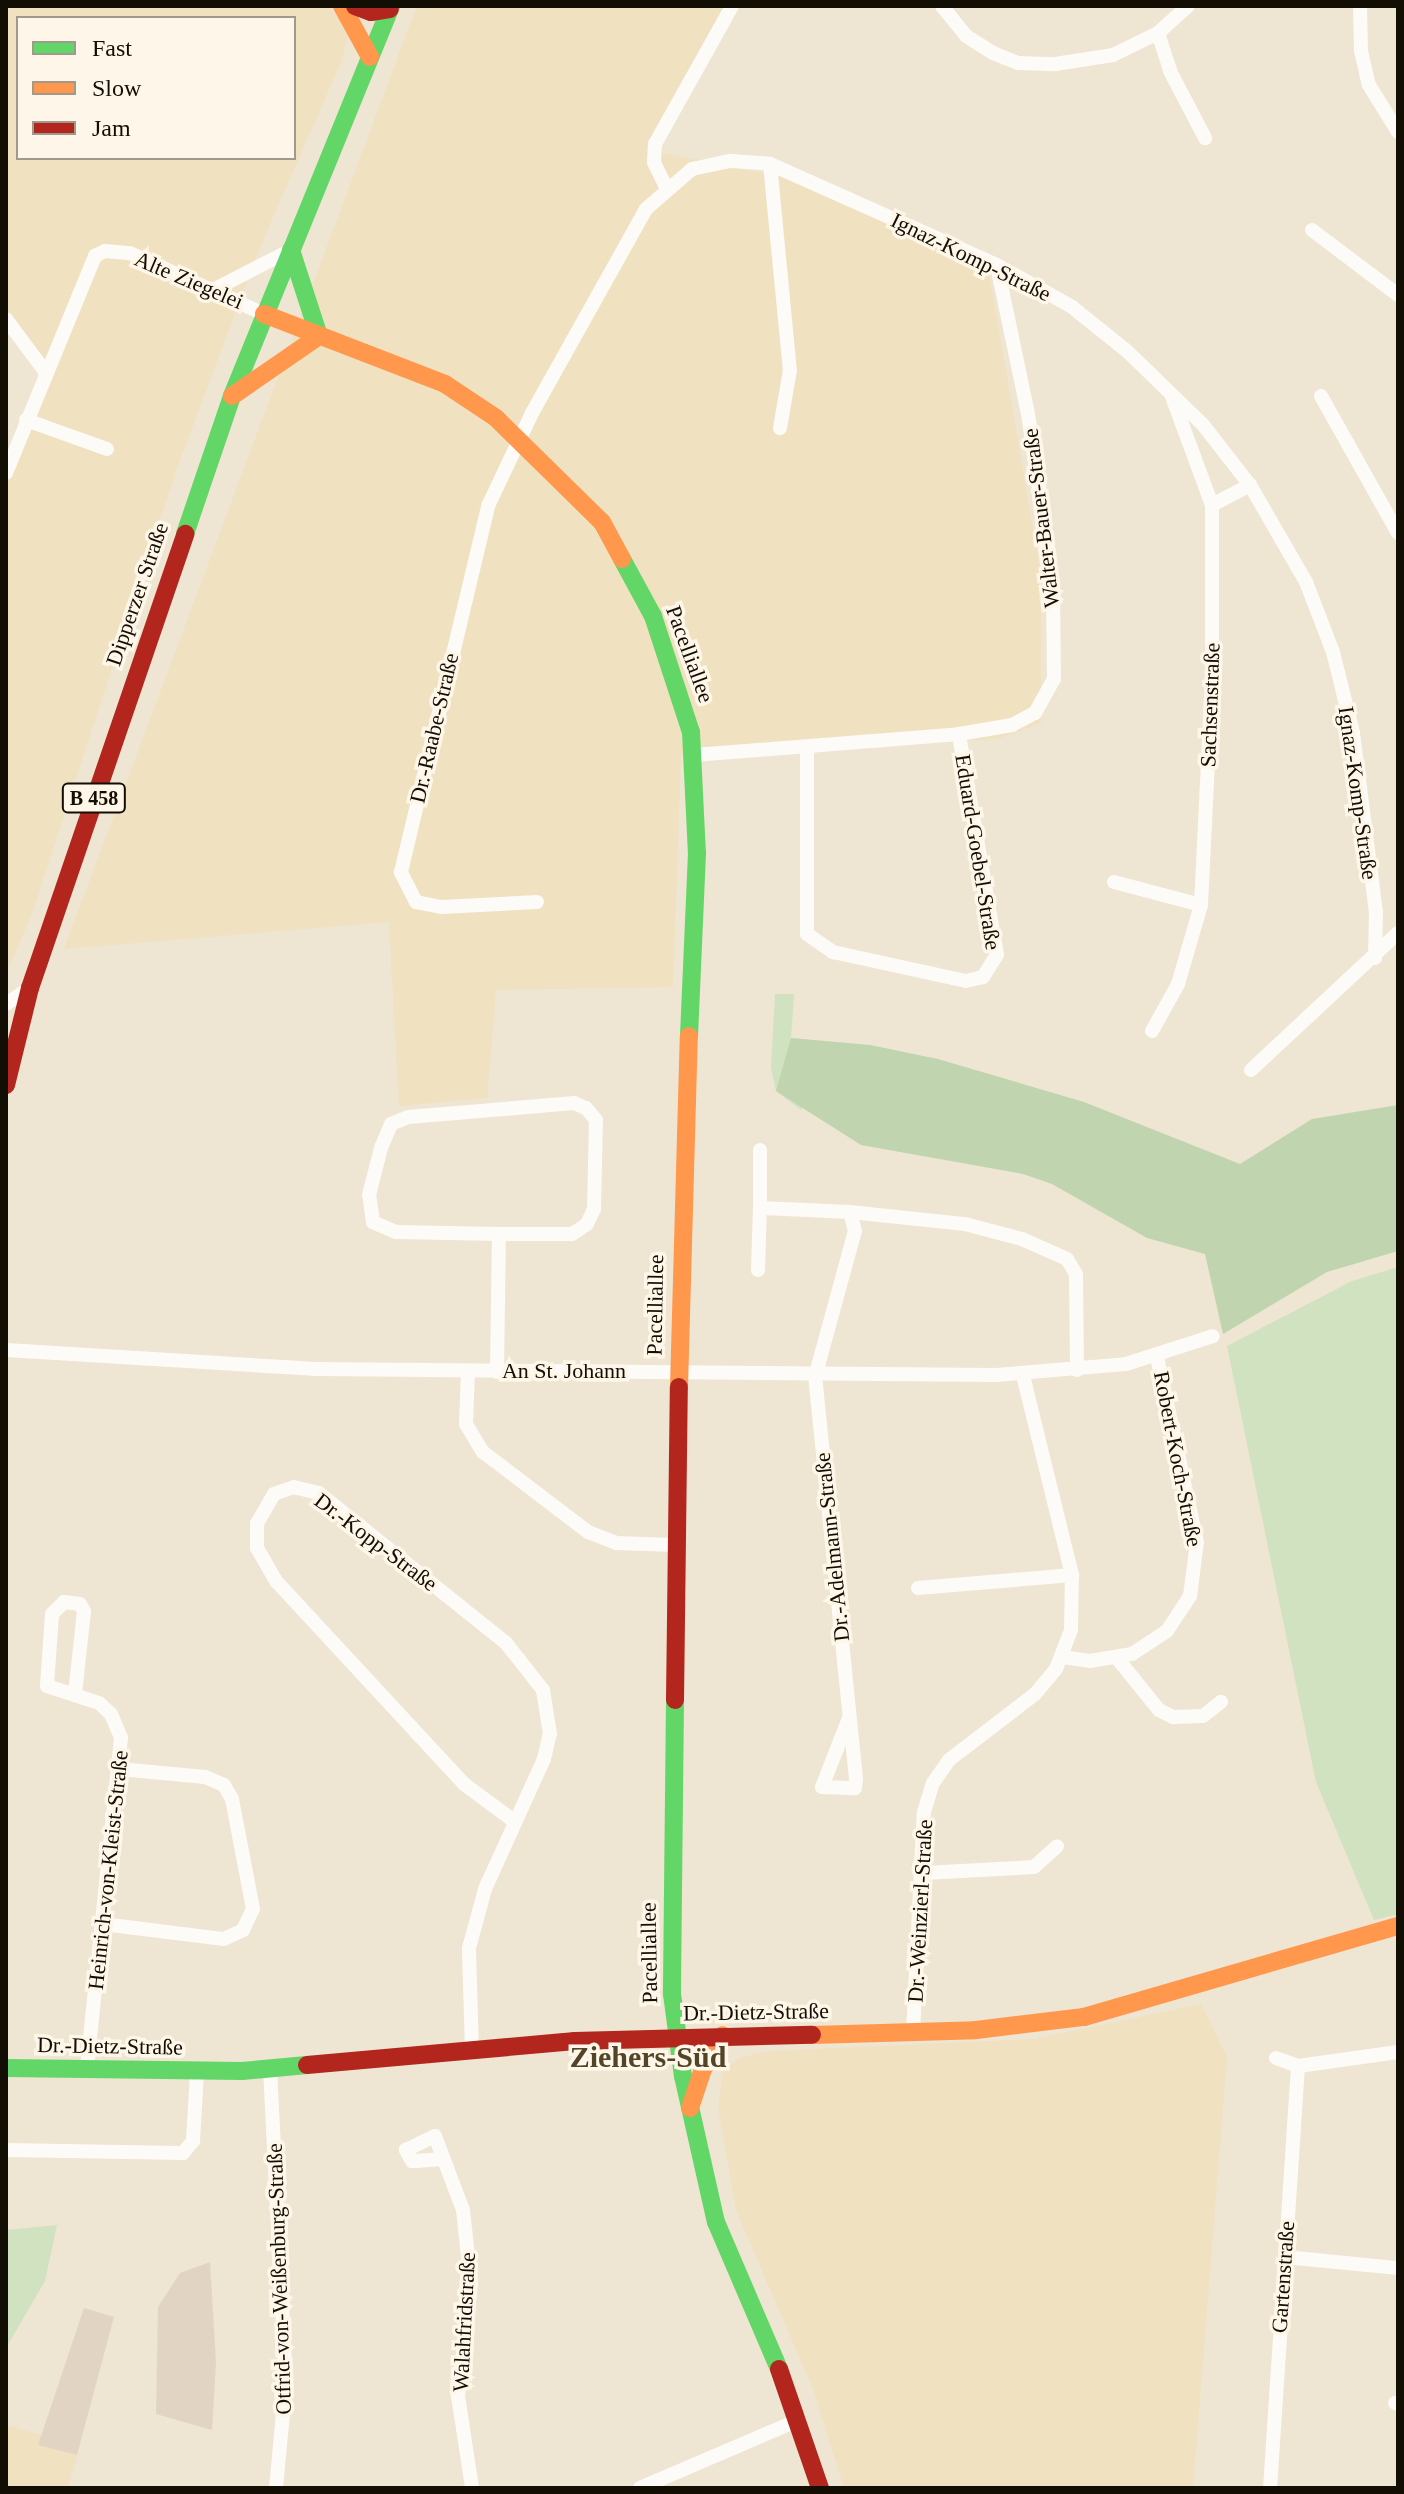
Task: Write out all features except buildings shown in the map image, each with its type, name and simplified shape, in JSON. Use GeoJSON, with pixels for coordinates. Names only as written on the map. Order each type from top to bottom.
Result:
{"type":"FeatureCollection","features":[{"type":"Feature","properties":{"kind":"main road"},"geometry":{"type":"LineString","coordinates":[[342,6],[370,57]]}},
{"type":"Feature","properties":{"kind":"main road"},"geometry":{"type":"LineString","coordinates":[[355,6],[371,12],[389,7]]}},
{"type":"Feature","properties":{"kind":"main road","name":"B 458"},"geometry":{"type":"LineString","coordinates":[[370,57],[389,7]]}},
{"type":"Feature","properties":{"kind":"main road","name":"Dipperzer Straße"},"geometry":{"type":"LineString","coordinates":[[7,1073],[30,988],[232,396],[370,57]]}},
{"type":"Feature","properties":{"kind":"main road"},"geometry":{"type":"LineString","coordinates":[[232,396],[319,336],[291,250]]}},
{"type":"Feature","properties":{"kind":"main road","name":"Pacelliallee"},"geometry":{"type":"LineString","coordinates":[[264,314],[427,374],[519,437],[602,522],[666,650],[694,755],[697,853],[678,1373],[672,1994],[690,2108],[716,2222],[799,2420],[820,2488]]}},
{"type":"Feature","properties":{"kind":"main road","name":"Dr.-Dietz-Straße"},"geometry":{"type":"LineString","coordinates":[[6,2068],[270,2069],[677,2037],[913,2033],[1037,2024],[1118,2010],[1398,1926]]}},
{"type":"Feature","properties":{"kind":"main road"},"geometry":{"type":"LineString","coordinates":[[690,2108],[703,2069],[723,2035]]}},
{"type":"Feature","properties":{"kind":"street"},"geometry":{"type":"LineString","coordinates":[[666,187],[654,162],[655,144],[732,6]]}},
{"type":"Feature","properties":{"kind":"street"},"geometry":{"type":"LineString","coordinates":[[942,6],[966,36],[1018,63],[1055,64],[1113,55],[1158,33],[1188,6]]}},
{"type":"Feature","properties":{"kind":"street"},"geometry":{"type":"LineString","coordinates":[[1360,6],[1361,51],[1369,85],[1398,132]]}},
{"type":"Feature","properties":{"kind":"street"},"geometry":{"type":"LineString","coordinates":[[1158,33],[1170,71],[1205,138]]}},
{"type":"Feature","properties":{"kind":"street","name":"Ignaz-Komp-Straße"},"geometry":{"type":"LineString","coordinates":[[519,437],[638,223],[666,187],[710,163],[770,164],[997,265],[1072,307],[1170,393],[1250,485],[1306,582],[1333,652],[1353,733],[1376,912],[1375,958]]}},
{"type":"Feature","properties":{"kind":"street"},"geometry":{"type":"LineString","coordinates":[[770,164],[790,370],[780,428]]}},
{"type":"Feature","properties":{"kind":"street"},"geometry":{"type":"LineString","coordinates":[[1312,230],[1324,244],[1398,295]]}},
{"type":"Feature","properties":{"kind":"street"},"geometry":{"type":"LineString","coordinates":[[215,289],[291,250]]}},
{"type":"Feature","properties":{"kind":"street","name":"Alte Ziegelei"},"geometry":{"type":"LineString","coordinates":[[6,473],[10,453],[86,267],[105,251],[130,253],[215,289],[264,314]]}},
{"type":"Feature","properties":{"kind":"street","name":"Walter-Bauer-Straße"},"geometry":{"type":"LineString","coordinates":[[694,755],[959,734],[1012,725],[1035,713],[1054,679],[1053,585],[1028,414],[997,265]]}},
{"type":"Feature","properties":{"kind":"street"},"geometry":{"type":"LineString","coordinates":[[6,319],[44,370]]}},
{"type":"Feature","properties":{"kind":"street","name":"Sachsenstraße"},"geometry":{"type":"LineString","coordinates":[[1152,1031],[1178,984],[1201,905],[1212,680],[1212,505],[1170,393]]}},
{"type":"Feature","properties":{"kind":"street"},"geometry":{"type":"LineString","coordinates":[[1321,396],[1398,533]]}},
{"type":"Feature","properties":{"kind":"street"},"geometry":{"type":"LineString","coordinates":[[26,420],[107,449]]}},
{"type":"Feature","properties":{"kind":"street","name":"Dr.-Raabe-Straße"},"geometry":{"type":"LineString","coordinates":[[519,437],[489,504],[401,872],[416,902],[441,907],[537,902]]}},
{"type":"Feature","properties":{"kind":"street"},"geometry":{"type":"LineString","coordinates":[[1212,505],[1250,485]]}},
{"type":"Feature","properties":{"kind":"street","name":"Eduard-Goebel-Straße"},"geometry":{"type":"LineString","coordinates":[[807,748],[807,934],[833,952],[966,981],[983,977],[997,955],[959,734]]}},
{"type":"Feature","properties":{"kind":"street"},"geometry":{"type":"LineString","coordinates":[[1114,882],[1201,905]]}},
{"type":"Feature","properties":{"kind":"street","name":"Ignaz-Komp-Straße"},"geometry":{"type":"LineString","coordinates":[[1376,912],[1398,925]]}},
{"type":"Feature","properties":{"kind":"street"},"geometry":{"type":"LineString","coordinates":[[1251,1070],[1375,958],[1398,933]]}},
{"type":"Feature","properties":{"kind":"street"},"geometry":{"type":"LineString","coordinates":[[6,1004],[30,988]]}},
{"type":"Feature","properties":{"kind":"street"},"geometry":{"type":"LineString","coordinates":[[559,1104],[586,1108],[596,1120],[594,1209],[587,1224],[572,1234],[499,1234],[396,1232],[373,1222],[369,1195],[391,1124],[408,1117],[559,1104]]}},
{"type":"Feature","properties":{"kind":"street"},"geometry":{"type":"LineString","coordinates":[[758,1270],[760,1150]]}},
{"type":"Feature","properties":{"kind":"street"},"geometry":{"type":"LineString","coordinates":[[760,1208],[850,1212],[965,1224],[1022,1239],[1067,1259],[1076,1274],[1077,1370]]}},
{"type":"Feature","properties":{"kind":"street"},"geometry":{"type":"LineString","coordinates":[[815,1377],[855,1231],[850,1212]]}},
{"type":"Feature","properties":{"kind":"street"},"geometry":{"type":"LineString","coordinates":[[497,1372],[499,1234]]}},
{"type":"Feature","properties":{"kind":"street","name":"An St. Johann"},"geometry":{"type":"LineString","coordinates":[[6,1350],[228,1367],[815,1377],[1023,1375],[1157,1357],[1213,1336]]}},
{"type":"Feature","properties":{"kind":"street","name":"Robert-Koch-Straße"},"geometry":{"type":"LineString","coordinates":[[1062,1657],[1117,1658],[1151,1644],[1174,1624],[1186,1606],[1196,1573],[1197,1542],[1157,1357]]}},
{"type":"Feature","properties":{"kind":"street"},"geometry":{"type":"LineString","coordinates":[[468,1371],[466,1424],[483,1452],[588,1532],[616,1543],[676,1545]]}},
{"type":"Feature","properties":{"kind":"street","name":"Dr.-Weinzierl-Straße"},"geometry":{"type":"LineString","coordinates":[[913,2033],[924,1873],[924,1812],[933,1783],[949,1760],[1035,1694],[1062,1657],[1075,1605],[1072,1575],[1023,1375]]}},
{"type":"Feature","properties":{"kind":"street","name":"Dr.-Adelmann-Straße"},"geometry":{"type":"LineString","coordinates":[[815,1377],[849,1718],[855,1788],[822,1787],[828,1762],[849,1718]]}},
{"type":"Feature","properties":{"kind":"street","name":"Dr.-Kopp-Straße"},"geometry":{"type":"LineString","coordinates":[[472,2052],[469,1948],[485,1889],[544,1759],[550,1734],[548,1708],[532,1669],[319,1493],[294,1487],[274,1494],[257,1523],[257,1548],[277,1582],[464,1784],[514,1821]]}},
{"type":"Feature","properties":{"kind":"street"},"geometry":{"type":"LineString","coordinates":[[918,1588],[1072,1575]]}},
{"type":"Feature","properties":{"kind":"street","name":"Heinrich-von-Kleist-Straße"},"geometry":{"type":"LineString","coordinates":[[75,1694],[84,1611],[80,1604],[64,1602],[53,1609],[45,1678],[53,1690],[99,1703],[115,1721],[121,1738],[87,2069]]}},
{"type":"Feature","properties":{"kind":"street"},"geometry":{"type":"LineString","coordinates":[[1117,1658],[1159,1710],[1173,1717],[1203,1716],[1221,1702]]}},
{"type":"Feature","properties":{"kind":"street"},"geometry":{"type":"LineString","coordinates":[[103,1924],[224,1939],[243,1930],[253,1909],[232,1799],[224,1785],[205,1777],[119,1769]]}},
{"type":"Feature","properties":{"kind":"street"},"geometry":{"type":"LineString","coordinates":[[924,1873],[1034,1867],[1057,1846]]}},
{"type":"Feature","properties":{"kind":"street"},"geometry":{"type":"LineString","coordinates":[[1276,2058],[1298,2066],[1398,2052]]}},
{"type":"Feature","properties":{"kind":"street","name":"Gartenstraße"},"geometry":{"type":"LineString","coordinates":[[1270,2488],[1298,2066]]}},
{"type":"Feature","properties":{"kind":"street","name":"Otfrid-von-Weißenburg-Straße"},"geometry":{"type":"LineString","coordinates":[[270,2069],[286,2382],[276,2488]]}},
{"type":"Feature","properties":{"kind":"street"},"geometry":{"type":"LineString","coordinates":[[6,2150],[183,2153],[193,2141],[197,2071]]}},
{"type":"Feature","properties":{"kind":"street","name":"Walahfridstraße"},"geometry":{"type":"LineString","coordinates":[[443,2159],[468,2239],[471,2284],[458,2396],[472,2488]]}},
{"type":"Feature","properties":{"kind":"street"},"geometry":{"type":"LineString","coordinates":[[1285,2257],[1398,2268]]}},
{"type":"Feature","properties":{"kind":"street"},"geometry":{"type":"LineString","coordinates":[[640,2488],[799,2420]]}},
{"type":"Feature","properties":{"kind":"shaded area"},"geometry":{"type":"Polygon","coordinates":[[[6,6],[356,6],[341,62],[260,247],[176,471],[33,911],[6,974],[6,473],[44,370],[6,319],[6,6]]]}},
{"type":"Feature","properties":{"kind":"shaded area"},"geometry":{"type":"Polygon","coordinates":[[[417,6],[741,6],[654,151],[789,178],[989,272],[1041,575],[1041,723],[996,739],[681,756],[673,987],[496,990],[487,1098],[399,1106],[389,922],[64,949],[417,6]]]}},
{"type":"Feature","properties":{"kind":"shaded area"},"geometry":{"type":"Polygon","coordinates":[[[1201,2004],[1227,2057],[1193,2488],[844,2488],[813,2389],[736,2210],[718,2108],[723,2071],[739,2058],[770,2051],[1034,2039],[1201,2004]]]}},
{"type":"Feature","properties":{"kind":"shaded area"},"geometry":{"type":"Polygon","coordinates":[[[210,2262],[216,2362],[212,2430],[156,2414],[158,2307],[180,2273],[210,2262]]]}},
{"type":"Feature","properties":{"kind":"shaded area"},"geometry":{"type":"Polygon","coordinates":[[[84,2308],[114,2317],[77,2455],[38,2445],[84,2308]]]}},
{"type":"Feature","properties":{"kind":"shaded area"},"geometry":{"type":"Polygon","coordinates":[[[6,2425],[42,2435],[38,2445],[77,2455],[68,2488],[6,2488],[6,2425]]]}},
{"type":"Feature","properties":{"kind":"green space"},"geometry":{"type":"Polygon","coordinates":[[[775,994],[794,994],[791,1038],[844,1043],[801,1110],[776,1091],[771,1068],[775,994]]]}},
{"type":"Feature","properties":{"kind":"green space"},"geometry":{"type":"Polygon","coordinates":[[[791,1038],[870,1045],[938,1059],[1084,1102],[1240,1164],[1312,1119],[1398,1105],[1398,1251],[1327,1272],[1223,1334],[1205,1254],[1147,1238],[1052,1184],[1023,1174],[861,1145],[776,1091],[791,1038]]]}},
{"type":"Feature","properties":{"kind":"green space"},"geometry":{"type":"Polygon","coordinates":[[[1398,1267],[1398,1914],[1374,1920],[1316,1782],[1227,1346],[1352,1281],[1398,1267]]]}},
{"type":"Feature","properties":{"kind":"green space"},"geometry":{"type":"Polygon","coordinates":[[[57,2225],[45,2281],[6,2348],[6,2230],[57,2225]]]}},
{"type":"Feature","properties":{"kind":"traffic: fast"},"geometry":{"type":"LineString","coordinates":[[185,534],[232,396],[391,6]]}},
{"type":"Feature","properties":{"kind":"traffic: fast"},"geometry":{"type":"LineString","coordinates":[[291,250],[319,336]]}},
{"type":"Feature","properties":{"kind":"traffic: fast"},"geometry":{"type":"LineString","coordinates":[[622,559],[653,616],[691,732],[697,853],[689,1036]]}},
{"type":"Feature","properties":{"kind":"traffic: fast"},"geometry":{"type":"LineString","coordinates":[[675,1700],[672,1994],[683,2076],[716,2222],[779,2369]]}},
{"type":"Feature","properties":{"kind":"traffic: fast"},"geometry":{"type":"LineString","coordinates":[[6,2068],[242,2071],[307,2065]]}},
{"type":"Feature","properties":{"kind":"traffic: slow"},"geometry":{"type":"LineString","coordinates":[[342,6],[370,57]]}},
{"type":"Feature","properties":{"kind":"traffic: slow"},"geometry":{"type":"LineString","coordinates":[[264,314],[445,384],[496,418],[602,522],[622,559]]}},
{"type":"Feature","properties":{"kind":"traffic: slow"},"geometry":{"type":"LineString","coordinates":[[232,396],[319,336]]}},
{"type":"Feature","properties":{"kind":"traffic: slow"},"geometry":{"type":"LineString","coordinates":[[679,1387],[689,1036]]}},
{"type":"Feature","properties":{"kind":"traffic: slow"},"geometry":{"type":"LineString","coordinates":[[812,2035],[976,2030],[1084,2017],[1398,1926]]}},
{"type":"Feature","properties":{"kind":"traffic: slow"},"geometry":{"type":"LineString","coordinates":[[690,2108],[703,2069],[723,2035]]}},
{"type":"Feature","properties":{"kind":"traffic: jam"},"geometry":{"type":"LineString","coordinates":[[355,6],[371,12],[390,9]]}},
{"type":"Feature","properties":{"kind":"traffic: jam"},"geometry":{"type":"LineString","coordinates":[[6,1085],[30,988],[185,534]]}},
{"type":"Feature","properties":{"kind":"traffic: jam"},"geometry":{"type":"LineString","coordinates":[[675,1700],[679,1387]]}},
{"type":"Feature","properties":{"kind":"traffic: jam"},"geometry":{"type":"LineString","coordinates":[[307,2065],[575,2041],[812,2035]]}},
{"type":"Feature","properties":{"kind":"traffic: jam"},"geometry":{"type":"LineString","coordinates":[[779,2369],[820,2488]]}},
{"type":"Feature","properties":{"kind":"district","name":"Ziehers-Süd"},"geometry":{"type":"Point","coordinates":[648,2057]}}]}
